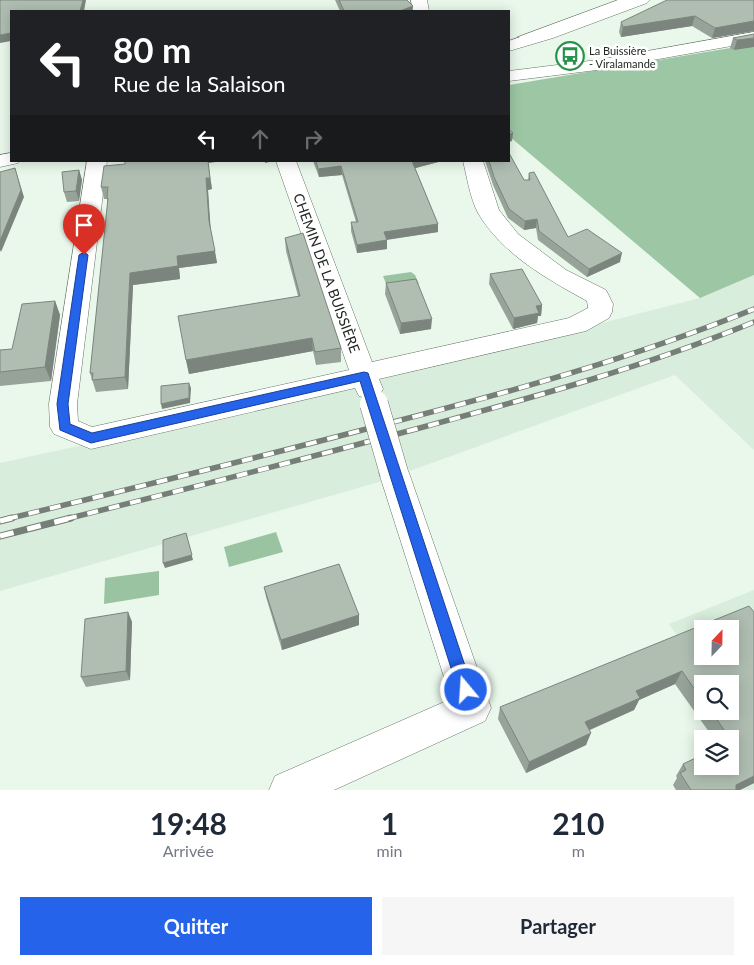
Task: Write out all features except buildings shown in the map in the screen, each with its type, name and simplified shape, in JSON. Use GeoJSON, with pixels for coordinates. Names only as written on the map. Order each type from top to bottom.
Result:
{"type":"FeatureCollection","features":[{"type":"Feature","properties":{"kind":"street"},"geometry":{"type":"LineString","coordinates":[[513,41],[547,23],[611,0]]}},
{"type":"Feature","properties":{"kind":"street"},"geometry":{"type":"LineString","coordinates":[[513,41],[547,34],[642,0]]}},
{"type":"Feature","properties":{"kind":"street"},"geometry":{"type":"LineString","coordinates":[[545,70],[657,44],[754,29]]}},
{"type":"Feature","properties":{"kind":"street"},"geometry":{"type":"LineString","coordinates":[[510,76],[597,65],[754,37]]}},
{"type":"Feature","properties":{"kind":"street"},"geometry":{"type":"LineString","coordinates":[[97,162],[62,404],[64,426],[91,438],[577,325],[600,312],[601,304],[597,296],[558,275],[510,239],[488,211],[473,162]]}},
{"type":"Feature","properties":{"kind":"street","name":"CHEMIN DE LA BUISSIÈRE"},"geometry":{"type":"LineString","coordinates":[[286,162],[374,404],[394,473],[472,708],[288,790]]}},
{"type":"Feature","properties":{"kind":"lane"},"geometry":{"type":"LineString","coordinates":[[513,41],[625,0]]}},
{"type":"Feature","properties":{"kind":"shaded area"},"geometry":{"type":"Polygon","coordinates":[[[754,44],[754,275],[700,298],[510,137],[510,85],[754,44]]]}},
{"type":"Feature","properties":{"kind":"shaded area"},"geometry":{"type":"Polygon","coordinates":[[[411,272],[415,275],[419,284],[387,286],[383,276],[411,272]]]}},
{"type":"Feature","properties":{"kind":"shaded area"},"geometry":{"type":"Polygon","coordinates":[[[754,275],[754,450],[675,375],[379,482],[0,591],[0,463],[347,388],[700,298],[754,275]]]}},
{"type":"Feature","properties":{"kind":"shaded area"},"geometry":{"type":"Polygon","coordinates":[[[276,532],[283,552],[229,567],[224,547],[276,532]]]}},
{"type":"Feature","properties":{"kind":"shaded area"},"geometry":{"type":"Polygon","coordinates":[[[159,571],[159,595],[104,604],[105,578],[159,571]]]}},
{"type":"Feature","properties":{"kind":"shaded area"},"geometry":{"type":"Polygon","coordinates":[[[754,590],[754,790],[700,790],[701,775],[739,775],[739,730],[730,730],[730,720],[739,720],[739,675],[705,675],[698,665],[739,665],[739,620],[694,620],[694,660],[669,624],[754,590]]]}},
{"type":"Feature","properties":{"kind":"railway"},"geometry":{"type":"LineString","coordinates":[[7,519],[422,415],[614,360],[754,309]]}},
{"type":"Feature","properties":{"kind":"railway"},"geometry":{"type":"LineString","coordinates":[[66,519],[329,452],[544,393],[671,353],[754,322]]}},
{"type":"Feature","properties":{"kind":"railway"},"geometry":{"type":"LineString","coordinates":[[0,521],[12,518]]}},
{"type":"Feature","properties":{"kind":"railway"},"geometry":{"type":"LineString","coordinates":[[0,536],[71,518]]}},
{"type":"Feature","properties":{"kind":"place","name":"La Buissière - Viralamande"},"geometry":{"type":"Point","coordinates":[570,56]}},
{"type":"Feature","properties":{"kind":"route"},"geometry":{"type":"LineString","coordinates":[[84,255],[62,404],[64,426],[91,438],[364,376],[466,690]]}}]}
